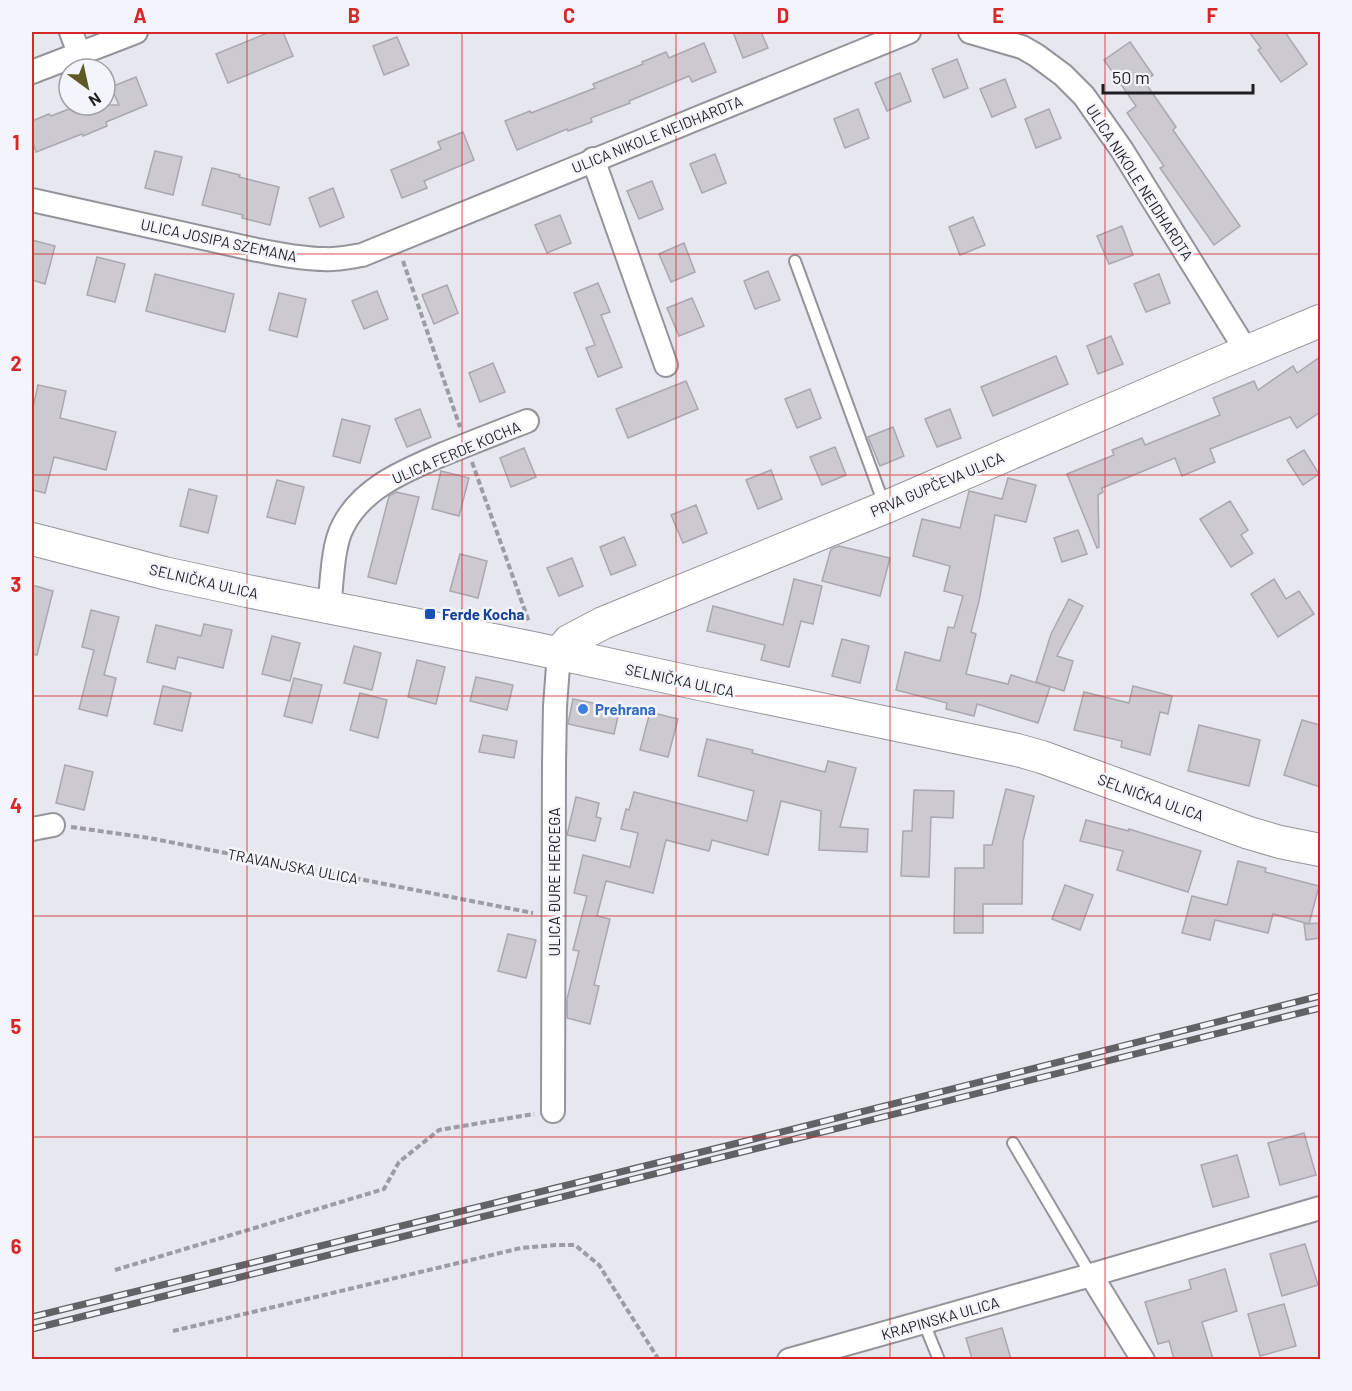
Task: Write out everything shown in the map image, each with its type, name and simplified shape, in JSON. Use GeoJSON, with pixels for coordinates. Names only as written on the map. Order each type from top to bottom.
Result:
{"type":"FeatureCollection","features":[{"type":"Feature","properties":{"kind":"street"},"geometry":{"type":"LineString","coordinates":[[71,32],[79,53]]}},
{"type":"Feature","properties":{"kind":"street"},"geometry":{"type":"LineString","coordinates":[[32,72],[136,32]]}},
{"type":"Feature","properties":{"kind":"street","name":"ULICA NIKOLE NEIDHARDTA"},"geometry":{"type":"LineString","coordinates":[[405,237],[909,32]]}},
{"type":"Feature","properties":{"kind":"street","name":"ULICA NIKOLE NEIDHARDTA"},"geometry":{"type":"LineString","coordinates":[[970,32],[1030,51],[1063,75],[1084,96],[1122,150],[1247,352]]}},
{"type":"Feature","properties":{"kind":"street"},"geometry":{"type":"LineString","coordinates":[[593,159],[666,365]]}},
{"type":"Feature","properties":{"kind":"street","name":"ULICA JOSIPA SZEMANA"},"geometry":{"type":"LineString","coordinates":[[32,200],[257,250],[323,259],[362,255],[405,237]]}},
{"type":"Feature","properties":{"kind":"street","name":"PRVA GUPČEVA ULICA"},"geometry":{"type":"LineString","coordinates":[[559,653],[569,641],[605,622],[885,507],[1320,321]]}},
{"type":"Feature","properties":{"kind":"street","name":"ULICA FERDE KOCHA"},"geometry":{"type":"LineString","coordinates":[[329,608],[336,549],[342,528],[353,510],[383,484],[402,472],[527,421]]}},
{"type":"Feature","properties":{"kind":"street","name":"SELNIČKA ULICA"},"geometry":{"type":"LineString","coordinates":[[32,539],[164,573],[559,653],[1017,750],[1051,760],[1249,833],[1320,850]]}},
{"type":"Feature","properties":{"kind":"street","name":"ULICA ĐURE HERCEGA"},"geometry":{"type":"LineString","coordinates":[[552,1111],[554,753],[559,653]]}},
{"type":"Feature","properties":{"kind":"street","name":"KRAPINSKA ULICA"},"geometry":{"type":"LineString","coordinates":[[789,1359],[924,1323],[1320,1208]]}},
{"type":"Feature","properties":{"kind":"street"},"geometry":{"type":"LineString","coordinates":[[1091,1275],[1143,1359]]}},
{"type":"Feature","properties":{"kind":"lane"},"geometry":{"type":"LineString","coordinates":[[795,261],[885,507]]}},
{"type":"Feature","properties":{"kind":"lane"},"geometry":{"type":"LineString","coordinates":[[1013,1143],[1091,1275]]}},
{"type":"Feature","properties":{"kind":"lane"},"geometry":{"type":"LineString","coordinates":[[924,1323],[939,1359]]}},
{"type":"Feature","properties":{"kind":"path","name":"TRAVANJSKA ULICA"},"geometry":{"type":"LineString","coordinates":[[42,827],[149,838],[554,917]]}},
{"type":"Feature","properties":{"kind":"path"},"geometry":{"type":"LineString","coordinates":[[115,1270],[384,1189],[399,1162],[439,1130],[552,1111]]}},
{"type":"Feature","properties":{"kind":"path"},"geometry":{"type":"LineString","coordinates":[[173,1331],[521,1248],[576,1245],[599,1265],[659,1359]]}},
{"type":"Feature","properties":{"kind":"building"},"geometry":{"type":"Polygon","coordinates":[[[270,32],[283,32],[293,56],[228,83],[216,54],[270,32]]]}},
{"type":"Feature","properties":{"kind":"building"},"geometry":{"type":"Polygon","coordinates":[[[733,32],[761,32],[768,48],[743,58],[733,32]]]}},
{"type":"Feature","properties":{"kind":"building"},"geometry":{"type":"Polygon","coordinates":[[[1249,32],[1285,32],[1307,64],[1281,82],[1258,50],[1261,48],[1249,32]]]}},
{"type":"Feature","properties":{"kind":"building"},"geometry":{"type":"Polygon","coordinates":[[[397,37],[409,65],[384,75],[373,46],[397,37]]]}},
{"type":"Feature","properties":{"kind":"building"},"geometry":{"type":"Polygon","coordinates":[[[1130,42],[1153,75],[1144,81],[1176,127],[1173,130],[1240,226],[1214,245],[1160,168],[1164,166],[1127,113],[1136,106],[1104,60],[1130,42]]]}},
{"type":"Feature","properties":{"kind":"building"},"geometry":{"type":"Polygon","coordinates":[[[704,43],[716,72],[692,82],[689,76],[591,118],[592,122],[568,131],[567,129],[517,150],[505,121],[595,88],[593,84],[666,52],[669,58],[704,43]]]}},
{"type":"Feature","properties":{"kind":"building"},"geometry":{"type":"Polygon","coordinates":[[[957,59],[968,88],[944,98],[932,69],[957,59]]]}},
{"type":"Feature","properties":{"kind":"building"},"geometry":{"type":"Polygon","coordinates":[[[900,73],[911,101],[887,111],[875,83],[900,73]]]}},
{"type":"Feature","properties":{"kind":"building"},"geometry":{"type":"Polygon","coordinates":[[[136,77],[147,105],[106,122],[107,126],[36,152],[32,140],[32,121],[49,114],[51,116],[57,114],[57,117],[117,117],[117,105],[119,105],[117,85],[136,77]]]}},
{"type":"Feature","properties":{"kind":"building"},"geometry":{"type":"Polygon","coordinates":[[[1005,79],[1016,107],[992,117],[980,89],[1005,79]]]}},
{"type":"Feature","properties":{"kind":"building"},"geometry":{"type":"Polygon","coordinates":[[[858,109],[869,138],[845,148],[834,119],[858,109]]]}},
{"type":"Feature","properties":{"kind":"building"},"geometry":{"type":"Polygon","coordinates":[[[1049,109],[1061,138],[1036,148],[1025,119],[1049,109]]]}},
{"type":"Feature","properties":{"kind":"building"},"geometry":{"type":"Polygon","coordinates":[[[463,132],[474,160],[424,181],[427,188],[402,198],[391,170],[441,149],[438,142],[463,132]]]}},
{"type":"Feature","properties":{"kind":"building"},"geometry":{"type":"Polygon","coordinates":[[[155,151],[182,157],[173,195],[145,188],[155,151]]]}},
{"type":"Feature","properties":{"kind":"building"},"geometry":{"type":"Polygon","coordinates":[[[715,154],[726,183],[702,193],[690,164],[715,154]]]}},
{"type":"Feature","properties":{"kind":"building"},"geometry":{"type":"Polygon","coordinates":[[[212,168],[279,187],[270,225],[242,218],[243,215],[202,205],[212,168]]]}},
{"type":"Feature","properties":{"kind":"building"},"geometry":{"type":"Polygon","coordinates":[[[652,181],[663,209],[639,219],[627,191],[652,181]]]}},
{"type":"Feature","properties":{"kind":"building"},"geometry":{"type":"Polygon","coordinates":[[[333,188],[344,217],[320,227],[309,198],[333,188]]]}},
{"type":"Feature","properties":{"kind":"building"},"geometry":{"type":"Polygon","coordinates":[[[560,215],[571,243],[547,253],[535,225],[560,215]]]}},
{"type":"Feature","properties":{"kind":"building"},"geometry":{"type":"Polygon","coordinates":[[[973,217],[985,245],[960,255],[949,227],[973,217]]]}},
{"type":"Feature","properties":{"kind":"building"},"geometry":{"type":"Polygon","coordinates":[[[1122,226],[1133,255],[1109,264],[1097,236],[1122,226]]]}},
{"type":"Feature","properties":{"kind":"building"},"geometry":{"type":"Polygon","coordinates":[[[32,240],[55,246],[45,284],[32,280],[32,240]]]}},
{"type":"Feature","properties":{"kind":"building"},"geometry":{"type":"Polygon","coordinates":[[[684,243],[695,272],[671,282],[659,254],[684,243]]]}},
{"type":"Feature","properties":{"kind":"building"},"geometry":{"type":"Polygon","coordinates":[[[97,257],[125,264],[115,302],[87,295],[97,257]]]}},
{"type":"Feature","properties":{"kind":"building"},"geometry":{"type":"Polygon","coordinates":[[[768,271],[780,300],[755,309],[744,281],[768,271]]]}},
{"type":"Feature","properties":{"kind":"building"},"geometry":{"type":"Polygon","coordinates":[[[155,274],[234,294],[225,332],[146,311],[155,274]]]}},
{"type":"Feature","properties":{"kind":"building"},"geometry":{"type":"Polygon","coordinates":[[[1159,274],[1170,303],[1146,312],[1134,284],[1159,274]]]}},
{"type":"Feature","properties":{"kind":"building"},"geometry":{"type":"Polygon","coordinates":[[[598,283],[610,312],[601,315],[622,367],[598,377],[586,348],[595,345],[574,293],[598,283]]]}},
{"type":"Feature","properties":{"kind":"building"},"geometry":{"type":"Polygon","coordinates":[[[447,285],[458,313],[434,324],[422,295],[447,285]]]}},
{"type":"Feature","properties":{"kind":"building"},"geometry":{"type":"Polygon","coordinates":[[[377,291],[388,319],[364,329],[352,301],[377,291]]]}},
{"type":"Feature","properties":{"kind":"building"},"geometry":{"type":"Polygon","coordinates":[[[279,293],[306,299],[297,337],[269,330],[279,293]]]}},
{"type":"Feature","properties":{"kind":"building"},"geometry":{"type":"Polygon","coordinates":[[[692,298],[704,326],[679,336],[667,308],[692,298]]]}},
{"type":"Feature","properties":{"kind":"building"},"geometry":{"type":"Polygon","coordinates":[[[1111,336],[1123,364],[1098,374],[1087,346],[1111,336]]]}},
{"type":"Feature","properties":{"kind":"building"},"geometry":{"type":"Polygon","coordinates":[[[1056,356],[1068,384],[993,416],[981,387],[1056,356]]]}},
{"type":"Feature","properties":{"kind":"building"},"geometry":{"type":"Polygon","coordinates":[[[1320,357],[1320,412],[1297,428],[1290,417],[1210,449],[1215,462],[1182,476],[1175,458],[1102,488],[1103,492],[1098,495],[1099,547],[1097,548],[1067,474],[1114,455],[1112,450],[1142,438],[1145,445],[1220,415],[1213,398],[1254,381],[1258,390],[1293,366],[1297,373],[1320,357]]]}},
{"type":"Feature","properties":{"kind":"building"},"geometry":{"type":"Polygon","coordinates":[[[493,363],[505,392],[480,402],[469,373],[493,363]]]}},
{"type":"Feature","properties":{"kind":"building"},"geometry":{"type":"Polygon","coordinates":[[[686,381],[698,409],[628,438],[616,409],[686,381]]]}},
{"type":"Feature","properties":{"kind":"building"},"geometry":{"type":"Polygon","coordinates":[[[38,385],[66,391],[60,418],[116,432],[106,470],[54,457],[45,493],[32,490],[32,412],[38,385]]]}},
{"type":"Feature","properties":{"kind":"building"},"geometry":{"type":"Polygon","coordinates":[[[810,389],[821,418],[797,428],[785,399],[810,389]]]}},
{"type":"Feature","properties":{"kind":"building"},"geometry":{"type":"Polygon","coordinates":[[[420,409],[431,437],[407,447],[395,419],[420,409]]]}},
{"type":"Feature","properties":{"kind":"building"},"geometry":{"type":"Polygon","coordinates":[[[950,409],[961,438],[937,447],[925,419],[950,409]]]}},
{"type":"Feature","properties":{"kind":"building"},"geometry":{"type":"Polygon","coordinates":[[[342,419],[370,426],[360,463],[333,456],[342,419]]]}},
{"type":"Feature","properties":{"kind":"building"},"geometry":{"type":"Polygon","coordinates":[[[893,427],[904,456],[880,466],[868,437],[893,427]]]}},
{"type":"Feature","properties":{"kind":"building"},"geometry":{"type":"Polygon","coordinates":[[[835,447],[846,475],[822,485],[810,457],[835,447]]]}},
{"type":"Feature","properties":{"kind":"building"},"geometry":{"type":"Polygon","coordinates":[[[524,448],[536,477],[511,487],[500,458],[524,448]]]}},
{"type":"Feature","properties":{"kind":"building"},"geometry":{"type":"Polygon","coordinates":[[[1304,450],[1319,474],[1303,485],[1287,460],[1304,450]]]}},
{"type":"Feature","properties":{"kind":"building"},"geometry":{"type":"Polygon","coordinates":[[[771,470],[782,499],[758,509],[746,480],[771,470]]]}},
{"type":"Feature","properties":{"kind":"building"},"geometry":{"type":"Polygon","coordinates":[[[441,471],[469,478],[459,516],[432,509],[441,471]]]}},
{"type":"Feature","properties":{"kind":"building"},"geometry":{"type":"Polygon","coordinates":[[[1008,478],[1036,485],[1026,522],[995,515],[971,632],[976,634],[966,674],[1008,684],[1011,675],[1050,687],[1038,723],[977,704],[974,716],[946,709],[947,703],[896,690],[905,652],[940,661],[948,627],[954,628],[963,596],[944,591],[950,566],[913,556],[922,519],[960,528],[969,491],[1002,499],[1008,478]]]}},
{"type":"Feature","properties":{"kind":"building"},"geometry":{"type":"Polygon","coordinates":[[[277,480],[304,487],[295,524],[267,517],[277,480]]]}},
{"type":"Feature","properties":{"kind":"building"},"geometry":{"type":"Polygon","coordinates":[[[189,489],[217,496],[208,533],[180,526],[189,489]]]}},
{"type":"Feature","properties":{"kind":"building"},"geometry":{"type":"Polygon","coordinates":[[[396,492],[419,497],[396,584],[368,577],[389,496],[396,492]]]}},
{"type":"Feature","properties":{"kind":"building"},"geometry":{"type":"Polygon","coordinates":[[[1230,501],[1248,530],[1241,535],[1253,553],[1231,567],[1200,519],[1230,501]]]}},
{"type":"Feature","properties":{"kind":"building"},"geometry":{"type":"Polygon","coordinates":[[[696,505],[707,533],[683,543],[671,515],[696,505]]]}},
{"type":"Feature","properties":{"kind":"building"},"geometry":{"type":"Polygon","coordinates":[[[1078,530],[1087,554],[1062,562],[1054,538],[1078,530]]]}},
{"type":"Feature","properties":{"kind":"building"},"geometry":{"type":"Polygon","coordinates":[[[624,537],[636,565],[611,575],[600,547],[624,537]]]}},
{"type":"Feature","properties":{"kind":"building"},"geometry":{"type":"Polygon","coordinates":[[[839,546],[890,558],[880,596],[822,581],[831,549],[839,546]]]}},
{"type":"Feature","properties":{"kind":"building"},"geometry":{"type":"Polygon","coordinates":[[[460,554],[487,561],[478,598],[450,591],[460,554]]]}},
{"type":"Feature","properties":{"kind":"building"},"geometry":{"type":"Polygon","coordinates":[[[572,558],[583,586],[559,596],[547,568],[572,558]]]}},
{"type":"Feature","properties":{"kind":"building"},"geometry":{"type":"Polygon","coordinates":[[[794,579],[822,586],[813,624],[801,621],[789,667],[761,660],[765,645],[707,631],[713,606],[783,625],[794,579]]]}},
{"type":"Feature","properties":{"kind":"building"},"geometry":{"type":"Polygon","coordinates":[[[1274,579],[1286,599],[1299,591],[1314,614],[1278,637],[1251,594],[1274,579]]]}},
{"type":"Feature","properties":{"kind":"building"},"geometry":{"type":"Polygon","coordinates":[[[32,585],[53,591],[37,655],[32,654],[32,585]]]}},
{"type":"Feature","properties":{"kind":"building"},"geometry":{"type":"Polygon","coordinates":[[[1069,599],[1083,606],[1057,656],[1073,661],[1064,691],[1036,682],[1051,634],[1069,599]]]}},
{"type":"Feature","properties":{"kind":"building"},"geometry":{"type":"Polygon","coordinates":[[[91,610],[119,617],[104,675],[116,678],[107,716],[79,709],[94,650],[82,647],[91,610]]]}},
{"type":"Feature","properties":{"kind":"building"},"geometry":{"type":"Polygon","coordinates":[[[204,624],[232,630],[223,668],[178,657],[175,669],[147,662],[156,625],[201,636],[204,624]]]}},
{"type":"Feature","properties":{"kind":"building"},"geometry":{"type":"Polygon","coordinates":[[[272,636],[300,643],[290,681],[262,674],[272,636]]]}},
{"type":"Feature","properties":{"kind":"building"},"geometry":{"type":"Polygon","coordinates":[[[842,639],[869,646],[860,683],[832,676],[842,639]]]}},
{"type":"Feature","properties":{"kind":"building"},"geometry":{"type":"Polygon","coordinates":[[[354,646],[381,653],[372,690],[344,683],[354,646]]]}},
{"type":"Feature","properties":{"kind":"building"},"geometry":{"type":"Polygon","coordinates":[[[417,660],[445,667],[436,704],[408,697],[417,660]]]}},
{"type":"Feature","properties":{"kind":"building"},"geometry":{"type":"Polygon","coordinates":[[[476,677],[513,685],[507,710],[470,701],[476,677]]]}},
{"type":"Feature","properties":{"kind":"building"},"geometry":{"type":"Polygon","coordinates":[[[294,678],[322,685],[312,723],[284,716],[294,678]]]}},
{"type":"Feature","properties":{"kind":"building"},"geometry":{"type":"Polygon","coordinates":[[[163,686],[191,693],[182,731],[154,724],[163,686]]]}},
{"type":"Feature","properties":{"kind":"building"},"geometry":{"type":"Polygon","coordinates":[[[1133,686],[1172,696],[1168,714],[1160,712],[1150,755],[1121,747],[1122,741],[1074,730],[1084,692],[1129,703],[1133,686]]]}},
{"type":"Feature","properties":{"kind":"building"},"geometry":{"type":"Polygon","coordinates":[[[360,693],[387,700],[378,738],[350,730],[360,693]]]}},
{"type":"Feature","properties":{"kind":"building"},"geometry":{"type":"Polygon","coordinates":[[[573,699],[608,706],[607,710],[619,712],[614,734],[568,724],[573,699]]]}},
{"type":"Feature","properties":{"kind":"building"},"geometry":{"type":"Polygon","coordinates":[[[650,712],[678,719],[668,757],[640,750],[650,712]]]}},
{"type":"Feature","properties":{"kind":"building"},"geometry":{"type":"Polygon","coordinates":[[[1302,720],[1320,725],[1320,787],[1284,775],[1302,720]]]}},
{"type":"Feature","properties":{"kind":"building"},"geometry":{"type":"Polygon","coordinates":[[[1199,725],[1260,740],[1249,786],[1188,771],[1199,725]]]}},
{"type":"Feature","properties":{"kind":"building"},"geometry":{"type":"Polygon","coordinates":[[[483,735],[517,741],[514,758],[479,752],[483,735]]]}},
{"type":"Feature","properties":{"kind":"building"},"geometry":{"type":"Polygon","coordinates":[[[707,739],[825,772],[828,761],[856,768],[840,827],[868,829],[867,852],[819,850],[821,811],[781,801],[768,855],[712,840],[709,851],[666,840],[653,893],[606,881],[597,916],[610,919],[594,985],[599,986],[590,1024],[567,1018],[567,999],[579,951],[573,950],[587,896],[574,893],[583,855],[630,867],[638,833],[621,829],[626,809],[629,810],[634,792],[747,821],[754,791],[698,776],[707,739]]]}},
{"type":"Feature","properties":{"kind":"building"},"geometry":{"type":"Polygon","coordinates":[[[65,765],[93,772],[84,810],[56,803],[65,765]]]}},
{"type":"Feature","properties":{"kind":"building"},"geometry":{"type":"Polygon","coordinates":[[[1006,789],[1034,796],[1023,841],[1022,904],[983,904],[983,933],[954,933],[955,868],[984,868],[984,845],[992,845],[1006,789]]]}},
{"type":"Feature","properties":{"kind":"building"},"geometry":{"type":"Polygon","coordinates":[[[914,790],[954,791],[953,818],[931,817],[929,877],[901,876],[903,831],[912,831],[914,790]]]}},
{"type":"Feature","properties":{"kind":"building"},"geometry":{"type":"Polygon","coordinates":[[[576,797],[599,803],[596,817],[601,818],[595,841],[567,835],[576,797]]]}},
{"type":"Feature","properties":{"kind":"building"},"geometry":{"type":"Polygon","coordinates":[[[1086,820],[1129,831],[1129,829],[1201,851],[1188,892],[1117,870],[1123,851],[1080,841],[1086,820]]]}},
{"type":"Feature","properties":{"kind":"building"},"geometry":{"type":"Polygon","coordinates":[[[1238,861],[1266,868],[1265,872],[1319,886],[1309,924],[1273,914],[1268,933],[1215,920],[1210,940],[1182,933],[1192,896],[1227,905],[1238,861]]]}},
{"type":"Feature","properties":{"kind":"building"},"geometry":{"type":"Polygon","coordinates":[[[1065,885],[1093,895],[1080,930],[1052,919],[1065,885]]]}},
{"type":"Feature","properties":{"kind":"building"},"geometry":{"type":"Polygon","coordinates":[[[1320,923],[1320,938],[1306,940],[1304,924],[1320,923]]]}},
{"type":"Feature","properties":{"kind":"building"},"geometry":{"type":"Polygon","coordinates":[[[508,934],[536,940],[526,978],[498,971],[508,934]]]}},
{"type":"Feature","properties":{"kind":"building"},"geometry":{"type":"Polygon","coordinates":[[[1304,1133],[1316,1175],[1280,1185],[1268,1143],[1304,1133]]]}},
{"type":"Feature","properties":{"kind":"building"},"geometry":{"type":"Polygon","coordinates":[[[1237,1155],[1249,1197],[1213,1207],[1201,1165],[1237,1155]]]}},
{"type":"Feature","properties":{"kind":"building"},"geometry":{"type":"Polygon","coordinates":[[[1305,1244],[1318,1285],[1282,1296],[1270,1254],[1305,1244]]]}},
{"type":"Feature","properties":{"kind":"building"},"geometry":{"type":"Polygon","coordinates":[[[1225,1269],[1237,1311],[1202,1322],[1213,1359],[1174,1359],[1169,1341],[1158,1344],[1145,1302],[1191,1289],[1189,1280],[1225,1269]]]}},
{"type":"Feature","properties":{"kind":"building"},"geometry":{"type":"Polygon","coordinates":[[[1284,1304],[1296,1346],[1260,1356],[1248,1314],[1284,1304]]]}},
{"type":"Feature","properties":{"kind":"building"},"geometry":{"type":"Polygon","coordinates":[[[1002,1328],[1011,1359],[972,1359],[966,1338],[1002,1328]]]}},
{"type":"Feature","properties":{"kind":"railway"},"geometry":{"type":"LineString","coordinates":[[32,1317],[742,1142],[1320,996]]}},
{"type":"Feature","properties":{"kind":"railway"},"geometry":{"type":"LineString","coordinates":[[32,1329],[1320,1008]]}},
{"type":"Feature","properties":{"kind":"place","name":"Ferde Kocha"},"geometry":{"type":"Point","coordinates":[430,614]}},
{"type":"Feature","properties":{"kind":"place","name":"Prehrana"},"geometry":{"type":"Point","coordinates":[583,709]}}]}
